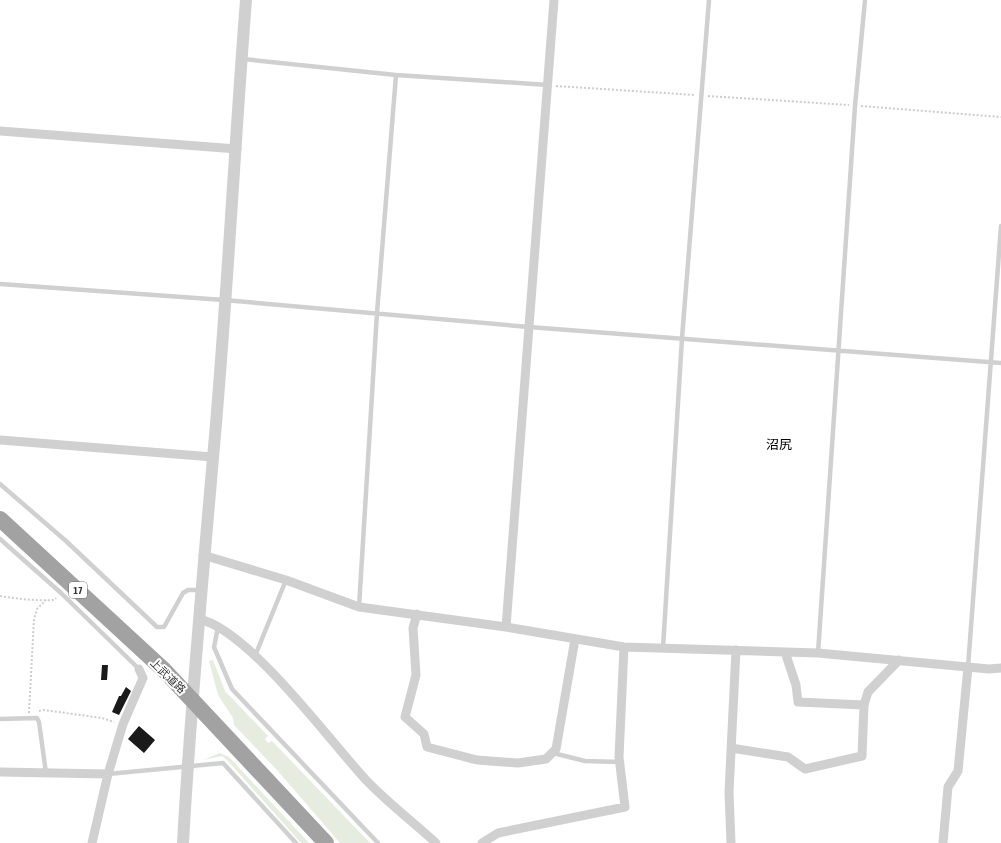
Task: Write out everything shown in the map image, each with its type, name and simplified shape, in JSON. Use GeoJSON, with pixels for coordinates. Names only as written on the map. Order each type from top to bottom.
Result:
{"type":"FeatureCollection","features":[{"type":"Feature","properties":{"kind":"highway","name":"上武道路"},"geometry":{"type":"LineString","coordinates":[[0,518],[164,670],[326,843]]}},
{"type":"Feature","properties":{"kind":"street"},"geometry":{"type":"LineString","coordinates":[[183,843],[200,590],[214,457],[224,300],[237,149],[241,59],[246,0]]}},
{"type":"Feature","properties":{"kind":"street"},"geometry":{"type":"LineString","coordinates":[[506,627],[549,85],[554,0]]}},
{"type":"Feature","properties":{"kind":"street"},"geometry":{"type":"LineString","coordinates":[[0,131],[237,149]]}},
{"type":"Feature","properties":{"kind":"street"},"geometry":{"type":"LineString","coordinates":[[0,440],[214,457]]}},
{"type":"Feature","properties":{"kind":"street"},"geometry":{"type":"LineString","coordinates":[[203,555],[286,580],[359,607],[506,627],[624,647],[818,653],[989,669],[1001,668]]}},
{"type":"Feature","properties":{"kind":"street"},"geometry":{"type":"LineString","coordinates":[[417,614],[413,628],[416,675],[405,716],[424,734],[427,747],[478,760],[518,763],[546,759],[556,749],[575,639]]}},
{"type":"Feature","properties":{"kind":"street"},"geometry":{"type":"LineString","coordinates":[[199,618],[218,626],[255,656],[304,708],[368,781],[436,843]]}},
{"type":"Feature","properties":{"kind":"street"},"geometry":{"type":"LineString","coordinates":[[482,843],[498,833],[625,807],[620,762],[621,697],[624,647]]}},
{"type":"Feature","properties":{"kind":"street"},"geometry":{"type":"LineString","coordinates":[[731,843],[729,792],[736,650]]}},
{"type":"Feature","properties":{"kind":"street"},"geometry":{"type":"LineString","coordinates":[[785,652],[796,685],[798,702],[864,705]]}},
{"type":"Feature","properties":{"kind":"street"},"geometry":{"type":"LineString","coordinates":[[731,748],[788,757],[805,769],[862,756],[864,705],[868,692],[899,660]]}},
{"type":"Feature","properties":{"kind":"street"},"geometry":{"type":"LineString","coordinates":[[943,843],[948,787],[958,771],[968,667]]}},
{"type":"Feature","properties":{"kind":"street"},"geometry":{"type":"LineString","coordinates":[[92,843],[108,774],[123,724],[143,678],[138,669]]}},
{"type":"Feature","properties":{"kind":"street"},"geometry":{"type":"LineString","coordinates":[[0,772],[108,774]]}},
{"type":"Feature","properties":{"kind":"lane"},"geometry":{"type":"LineString","coordinates":[[663,648],[682,338],[709,0]]}},
{"type":"Feature","properties":{"kind":"lane"},"geometry":{"type":"LineString","coordinates":[[818,653],[855,106],[865,0]]}},
{"type":"Feature","properties":{"kind":"lane"},"geometry":{"type":"LineString","coordinates":[[241,59],[396,75],[549,85]]}},
{"type":"Feature","properties":{"kind":"lane"},"geometry":{"type":"LineString","coordinates":[[359,607],[377,314],[396,75]]}},
{"type":"Feature","properties":{"kind":"lane"},"geometry":{"type":"LineString","coordinates":[[968,667],[1001,226]]}},
{"type":"Feature","properties":{"kind":"lane"},"geometry":{"type":"LineString","coordinates":[[0,284],[224,300],[529,327],[1001,363]]}},
{"type":"Feature","properties":{"kind":"lane"},"geometry":{"type":"LineString","coordinates":[[0,484],[66,541],[157,627],[164,626],[183,593],[188,590],[200,590]]}},
{"type":"Feature","properties":{"kind":"lane"},"geometry":{"type":"LineString","coordinates":[[0,539],[61,593],[138,669]]}},
{"type":"Feature","properties":{"kind":"lane"},"geometry":{"type":"LineString","coordinates":[[255,656],[286,580]]}},
{"type":"Feature","properties":{"kind":"lane"},"geometry":{"type":"LineString","coordinates":[[218,626],[214,647],[232,689],[378,843]]}},
{"type":"Feature","properties":{"kind":"lane"},"geometry":{"type":"LineString","coordinates":[[0,719],[37,718],[39,722],[46,773]]}},
{"type":"Feature","properties":{"kind":"lane"},"geometry":{"type":"LineString","coordinates":[[552,753],[585,761],[620,762]]}},
{"type":"Feature","properties":{"kind":"lane"},"geometry":{"type":"LineString","coordinates":[[108,774],[187,767],[223,762],[296,843]]}},
{"type":"Feature","properties":{"kind":"path"},"geometry":{"type":"LineString","coordinates":[[549,85],[855,106],[1001,118]]}},
{"type":"Feature","properties":{"kind":"path"},"geometry":{"type":"LineString","coordinates":[[0,596],[15,599],[54,600],[61,593]]}},
{"type":"Feature","properties":{"kind":"path"},"geometry":{"type":"LineString","coordinates":[[29,718],[34,619],[37,609],[46,600]]}},
{"type":"Feature","properties":{"kind":"path"},"geometry":{"type":"LineString","coordinates":[[37,718],[39,712],[44,710],[102,718],[123,724]]}},
{"type":"Feature","properties":{"kind":"shaded area"},"geometry":{"type":"Polygon","coordinates":[[[213,660],[225,691],[268,736],[265,739],[268,743],[272,741],[370,843],[340,843],[277,770],[234,725],[233,718],[218,695],[209,661],[213,660]]]}},
{"type":"Feature","properties":{"kind":"shaded area"},"geometry":{"type":"Polygon","coordinates":[[[220,753],[229,757],[309,843],[301,843],[222,756],[203,760],[220,753]]]}},
{"type":"Feature","properties":{"kind":"building"},"geometry":{"type":"Polygon","coordinates":[[[102,665],[108,665],[107,680],[101,680],[102,665]]]}},
{"type":"Feature","properties":{"kind":"building"},"geometry":{"type":"Polygon","coordinates":[[[126,687],[131,691],[119,715],[112,712],[119,696],[121,696],[126,687]]]}},
{"type":"Feature","properties":{"kind":"building"},"geometry":{"type":"Polygon","coordinates":[[[139,726],[155,740],[144,753],[128,739],[139,726]]]}},
{"type":"Feature","properties":{"kind":"district","name":"沼尻"},"geometry":{"type":"Point","coordinates":[779,444]}}]}
